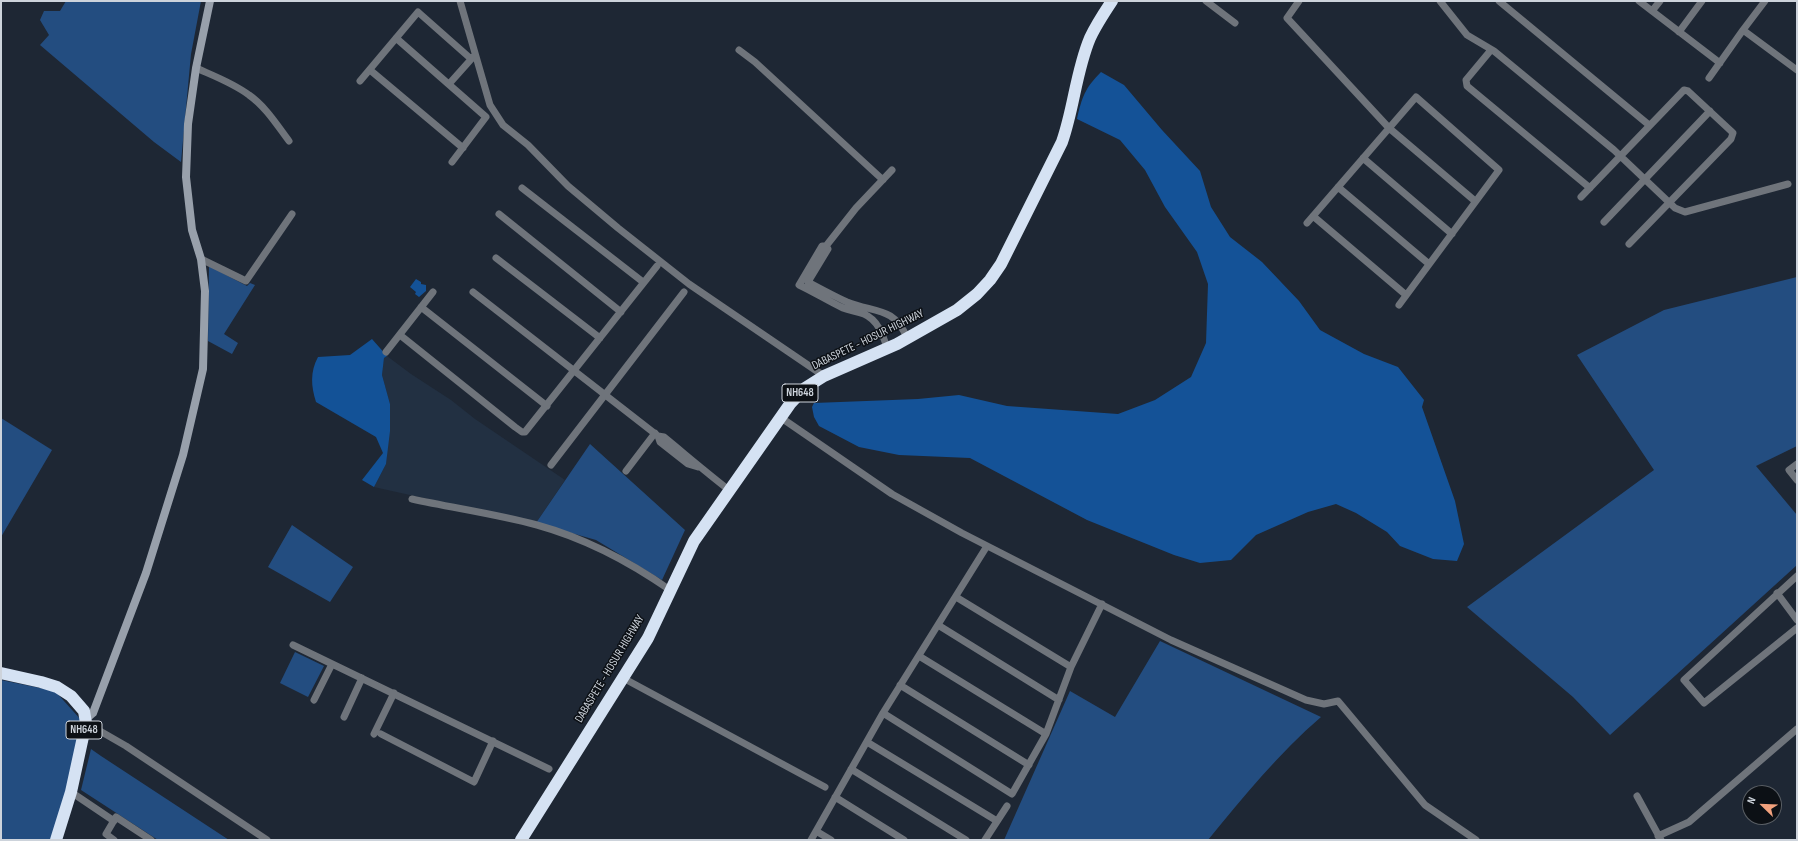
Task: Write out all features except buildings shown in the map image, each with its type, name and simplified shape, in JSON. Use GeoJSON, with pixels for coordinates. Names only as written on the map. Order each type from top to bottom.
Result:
{"type":"FeatureCollection","features":[{"type":"Feature","properties":{"kind":"highway","name":"DABASPETE - HOSUR HIGHWAY"},"geometry":{"type":"LineString","coordinates":[[521,840],[648,638],[694,541],[790,404],[805,388],[824,376],[887,348],[957,310],[977,294],[990,280],[1001,264],[1062,142],[1088,43],[1112,1]]}},
{"type":"Feature","properties":{"kind":"highway","name":"NH648"},"geometry":{"type":"LineString","coordinates":[[1,673],[57,687],[71,696],[84,711],[86,721],[71,792],[56,840]]}},
{"type":"Feature","properties":{"kind":"street"},"geometry":{"type":"LineString","coordinates":[[210,1],[196,68],[188,124],[186,177],[192,230],[201,259],[205,291],[203,369],[183,454],[146,573],[93,713],[86,721],[126,746],[266,840]]}},
{"type":"Feature","properties":{"kind":"street"},"geometry":{"type":"LineString","coordinates":[[460,1],[477,54],[480,72],[490,105],[504,125],[528,145],[568,186],[618,228],[690,284],[824,376]]}},
{"type":"Feature","properties":{"kind":"street"},"geometry":{"type":"LineString","coordinates":[[1206,1],[1235,23]]}},
{"type":"Feature","properties":{"kind":"street"},"geometry":{"type":"LineString","coordinates":[[1299,1],[1286,18],[1389,128],[1475,202]]}},
{"type":"Feature","properties":{"kind":"street"},"geometry":{"type":"LineString","coordinates":[[1440,1],[1467,35],[1492,50],[1620,156],[1680,211],[1685,212],[1788,184]]}},
{"type":"Feature","properties":{"kind":"street"},"geometry":{"type":"LineString","coordinates":[[1499,1],[1649,125]]}},
{"type":"Feature","properties":{"kind":"street"},"geometry":{"type":"LineString","coordinates":[[1639,1],[1720,63]]}},
{"type":"Feature","properties":{"kind":"street"},"geometry":{"type":"LineString","coordinates":[[1652,11],[1660,1]]}},
{"type":"Feature","properties":{"kind":"street"},"geometry":{"type":"LineString","coordinates":[[1679,32],[1702,1]]}},
{"type":"Feature","properties":{"kind":"street"},"geometry":{"type":"LineString","coordinates":[[1709,78],[1764,1]]}},
{"type":"Feature","properties":{"kind":"street"},"geometry":{"type":"LineString","coordinates":[[360,81],[418,12],[470,58]]}},
{"type":"Feature","properties":{"kind":"street"},"geometry":{"type":"LineString","coordinates":[[1743,30],[1797,70]]}},
{"type":"Feature","properties":{"kind":"street"},"geometry":{"type":"LineString","coordinates":[[396,38],[486,118],[452,162]]}},
{"type":"Feature","properties":{"kind":"street"},"geometry":{"type":"LineString","coordinates":[[739,50],[755,62],[883,180]]}},
{"type":"Feature","properties":{"kind":"street"},"geometry":{"type":"LineString","coordinates":[[1492,50],[1466,80],[1467,86],[1590,188]]}},
{"type":"Feature","properties":{"kind":"street"},"geometry":{"type":"LineString","coordinates":[[449,84],[470,58],[477,54]]}},
{"type":"Feature","properties":{"kind":"street"},"geometry":{"type":"LineString","coordinates":[[196,68],[222,79],[249,95],[267,112],[289,141]]}},
{"type":"Feature","properties":{"kind":"street"},"geometry":{"type":"LineString","coordinates":[[370,70],[463,148]]}},
{"type":"Feature","properties":{"kind":"street"},"geometry":{"type":"LineString","coordinates":[[1581,198],[1684,90],[1688,91],[1731,131],[1733,136],[1629,244]]}},
{"type":"Feature","properties":{"kind":"street"},"geometry":{"type":"LineString","coordinates":[[1307,223],[1416,97],[1499,170],[1399,305]]}},
{"type":"Feature","properties":{"kind":"street"},"geometry":{"type":"LineString","coordinates":[[1604,222],[1710,111]]}},
{"type":"Feature","properties":{"kind":"street"},"geometry":{"type":"LineString","coordinates":[[1363,158],[1452,234]]}},
{"type":"Feature","properties":{"kind":"street"},"geometry":{"type":"LineString","coordinates":[[887,348],[883,335],[876,323],[870,318],[864,314],[845,309],[800,285],[822,246],[826,246],[856,208],[892,170]]}},
{"type":"Feature","properties":{"kind":"street"},"geometry":{"type":"LineString","coordinates":[[1338,187],[1429,264]]}},
{"type":"Feature","properties":{"kind":"street"},"geometry":{"type":"LineString","coordinates":[[522,188],[643,282]]}},
{"type":"Feature","properties":{"kind":"street"},"geometry":{"type":"LineString","coordinates":[[201,259],[246,281],[292,214]]}},
{"type":"Feature","properties":{"kind":"street"},"geometry":{"type":"LineString","coordinates":[[499,214],[621,312]]}},
{"type":"Feature","properties":{"kind":"street"},"geometry":{"type":"LineString","coordinates":[[1313,216],[1406,296]]}},
{"type":"Feature","properties":{"kind":"street"},"geometry":{"type":"LineString","coordinates":[[826,246],[828,249],[808,282],[847,302],[885,312],[902,326],[907,338]]}},
{"type":"Feature","properties":{"kind":"street"},"geometry":{"type":"LineString","coordinates":[[496,258],[600,338]]}},
{"type":"Feature","properties":{"kind":"street"},"geometry":{"type":"LineString","coordinates":[[400,335],[522,432],[525,432],[529,429],[656,266]]}},
{"type":"Feature","properties":{"kind":"street"},"geometry":{"type":"LineString","coordinates":[[386,352],[433,292]]}},
{"type":"Feature","properties":{"kind":"street"},"geometry":{"type":"LineString","coordinates":[[473,292],[575,370],[656,435],[664,437],[692,459],[698,467],[729,490]]}},
{"type":"Feature","properties":{"kind":"street"},"geometry":{"type":"LineString","coordinates":[[551,465],[604,394],[684,292]]}},
{"type":"Feature","properties":{"kind":"street"},"geometry":{"type":"LineString","coordinates":[[421,307],[547,406]]}},
{"type":"Feature","properties":{"kind":"street"},"geometry":{"type":"LineString","coordinates":[[780,417],[892,494],[987,546],[1171,640],[1306,700],[1324,704],[1338,701],[1425,805],[1476,840]]}},
{"type":"Feature","properties":{"kind":"street"},"geometry":{"type":"LineString","coordinates":[[626,471],[656,435]]}},
{"type":"Feature","properties":{"kind":"street"},"geometry":{"type":"LineString","coordinates":[[1797,464],[1789,470],[1797,480]]}},
{"type":"Feature","properties":{"kind":"street"},"geometry":{"type":"LineString","coordinates":[[412,499],[537,526],[565,535],[605,551],[656,580],[670,590]]}},
{"type":"Feature","properties":{"kind":"street"},"geometry":{"type":"LineString","coordinates":[[812,840],[883,713],[987,546]]}},
{"type":"Feature","properties":{"kind":"street"},"geometry":{"type":"LineString","coordinates":[[1797,576],[1684,680],[1704,703],[1797,628]]}},
{"type":"Feature","properties":{"kind":"street"},"geometry":{"type":"LineString","coordinates":[[1777,593],[1797,620]]}},
{"type":"Feature","properties":{"kind":"street"},"geometry":{"type":"LineString","coordinates":[[956,597],[1071,668]]}},
{"type":"Feature","properties":{"kind":"street"},"geometry":{"type":"LineString","coordinates":[[883,713],[1012,794],[1046,734],[1071,668],[1102,604]]}},
{"type":"Feature","properties":{"kind":"street"},"geometry":{"type":"LineString","coordinates":[[938,625],[1059,700]]}},
{"type":"Feature","properties":{"kind":"street"},"geometry":{"type":"LineString","coordinates":[[294,645],[549,769]]}},
{"type":"Feature","properties":{"kind":"street"},"geometry":{"type":"LineString","coordinates":[[919,656],[1046,734]]}},
{"type":"Feature","properties":{"kind":"street"},"geometry":{"type":"LineString","coordinates":[[314,700],[332,664]]}},
{"type":"Feature","properties":{"kind":"street"},"geometry":{"type":"LineString","coordinates":[[344,717],[362,678]]}},
{"type":"Feature","properties":{"kind":"street"},"geometry":{"type":"LineString","coordinates":[[623,678],[825,787]]}},
{"type":"Feature","properties":{"kind":"street"},"geometry":{"type":"LineString","coordinates":[[900,685],[1029,765]]}},
{"type":"Feature","properties":{"kind":"street"},"geometry":{"type":"LineString","coordinates":[[394,693],[378,734],[474,782],[493,741]]}},
{"type":"Feature","properties":{"kind":"street"},"geometry":{"type":"LineString","coordinates":[[1637,796],[1659,838],[1689,822],[1797,729]]}},
{"type":"Feature","properties":{"kind":"street"},"geometry":{"type":"LineString","coordinates":[[866,742],[997,821]]}},
{"type":"Feature","properties":{"kind":"street"},"geometry":{"type":"LineString","coordinates":[[851,769],[966,840]]}},
{"type":"Feature","properties":{"kind":"street"},"geometry":{"type":"LineString","coordinates":[[71,792],[114,821]]}},
{"type":"Feature","properties":{"kind":"street"},"geometry":{"type":"LineString","coordinates":[[835,797],[904,840]]}},
{"type":"Feature","properties":{"kind":"street"},"geometry":{"type":"LineString","coordinates":[[984,840],[1007,806]]}},
{"type":"Feature","properties":{"kind":"street"},"geometry":{"type":"LineString","coordinates":[[114,840],[106,834],[116,817],[151,840]]}},
{"type":"Feature","properties":{"kind":"street"},"geometry":{"type":"LineString","coordinates":[[816,831],[831,840]]}},
{"type":"Feature","properties":{"kind":"shaded area"},"geometry":{"type":"Polygon","coordinates":[[[66,1],[201,1],[191,54],[181,162],[154,142],[40,45],[49,35],[40,20],[44,11],[60,11],[66,1]]]}},
{"type":"Feature","properties":{"kind":"shaded area"},"geometry":{"type":"Polygon","coordinates":[[[1101,72],[1124,85],[1162,130],[1200,171],[1211,207],[1230,237],[1262,262],[1299,301],[1320,330],[1364,354],[1398,367],[1424,400],[1422,407],[1455,501],[1464,544],[1457,561],[1433,559],[1400,546],[1387,532],[1356,513],[1336,504],[1308,512],[1256,535],[1231,560],[1200,563],[1174,555],[1087,520],[970,458],[899,455],[859,447],[819,426],[814,417],[812,407],[814,403],[918,399],[959,395],[1007,406],[1118,414],[1155,400],[1191,377],[1206,343],[1208,284],[1197,252],[1165,207],[1145,170],[1120,140],[1077,119],[1085,93],[1091,83],[1101,72]]]}},
{"type":"Feature","properties":{"kind":"shaded area"},"geometry":{"type":"Polygon","coordinates":[[[209,266],[247,286],[250,283],[255,285],[224,334],[238,343],[232,354],[208,341],[209,266]]]}},
{"type":"Feature","properties":{"kind":"shaded area"},"geometry":{"type":"Polygon","coordinates":[[[1797,277],[1797,446],[1756,466],[1797,515],[1797,565],[1610,735],[1573,697],[1467,607],[1654,470],[1577,355],[1664,310],[1797,277]]]}},
{"type":"Feature","properties":{"kind":"shaded area"},"geometry":{"type":"Polygon","coordinates":[[[416,279],[421,282],[421,284],[426,285],[426,291],[419,297],[410,287],[416,279]]]}},
{"type":"Feature","properties":{"kind":"shaded area"},"geometry":{"type":"Polygon","coordinates":[[[372,339],[387,356],[384,358],[382,375],[390,404],[390,431],[386,464],[374,487],[362,480],[383,453],[376,437],[316,402],[312,379],[315,363],[318,357],[350,355],[372,339]]]}},
{"type":"Feature","properties":{"kind":"shaded area"},"geometry":{"type":"Polygon","coordinates":[[[387,356],[411,374],[451,400],[475,419],[565,480],[536,523],[374,487],[386,464],[390,404],[382,375],[384,358],[387,356]]]}},
{"type":"Feature","properties":{"kind":"shaded area"},"geometry":{"type":"Polygon","coordinates":[[[1,418],[52,450],[1,537],[1,418]]]}},
{"type":"Feature","properties":{"kind":"shaded area"},"geometry":{"type":"Polygon","coordinates":[[[590,444],[685,530],[662,580],[596,540],[536,523],[590,444]]]}},
{"type":"Feature","properties":{"kind":"shaded area"},"geometry":{"type":"Polygon","coordinates":[[[292,525],[353,567],[330,602],[268,567],[292,525]]]}},
{"type":"Feature","properties":{"kind":"shaded area"},"geometry":{"type":"Polygon","coordinates":[[[1160,641],[1321,717],[1276,760],[1248,791],[1208,840],[1004,840],[1070,691],[1115,717],[1160,641]]]}},
{"type":"Feature","properties":{"kind":"shaded area"},"geometry":{"type":"Polygon","coordinates":[[[295,652],[324,666],[308,697],[280,683],[295,652]]]}},
{"type":"Feature","properties":{"kind":"shaded area"},"geometry":{"type":"Polygon","coordinates":[[[1,680],[55,691],[82,721],[65,800],[51,840],[1,840],[1,680]]]}},
{"type":"Feature","properties":{"kind":"shaded area"},"geometry":{"type":"Polygon","coordinates":[[[91,749],[229,840],[158,840],[81,790],[91,749]]]}}]}
